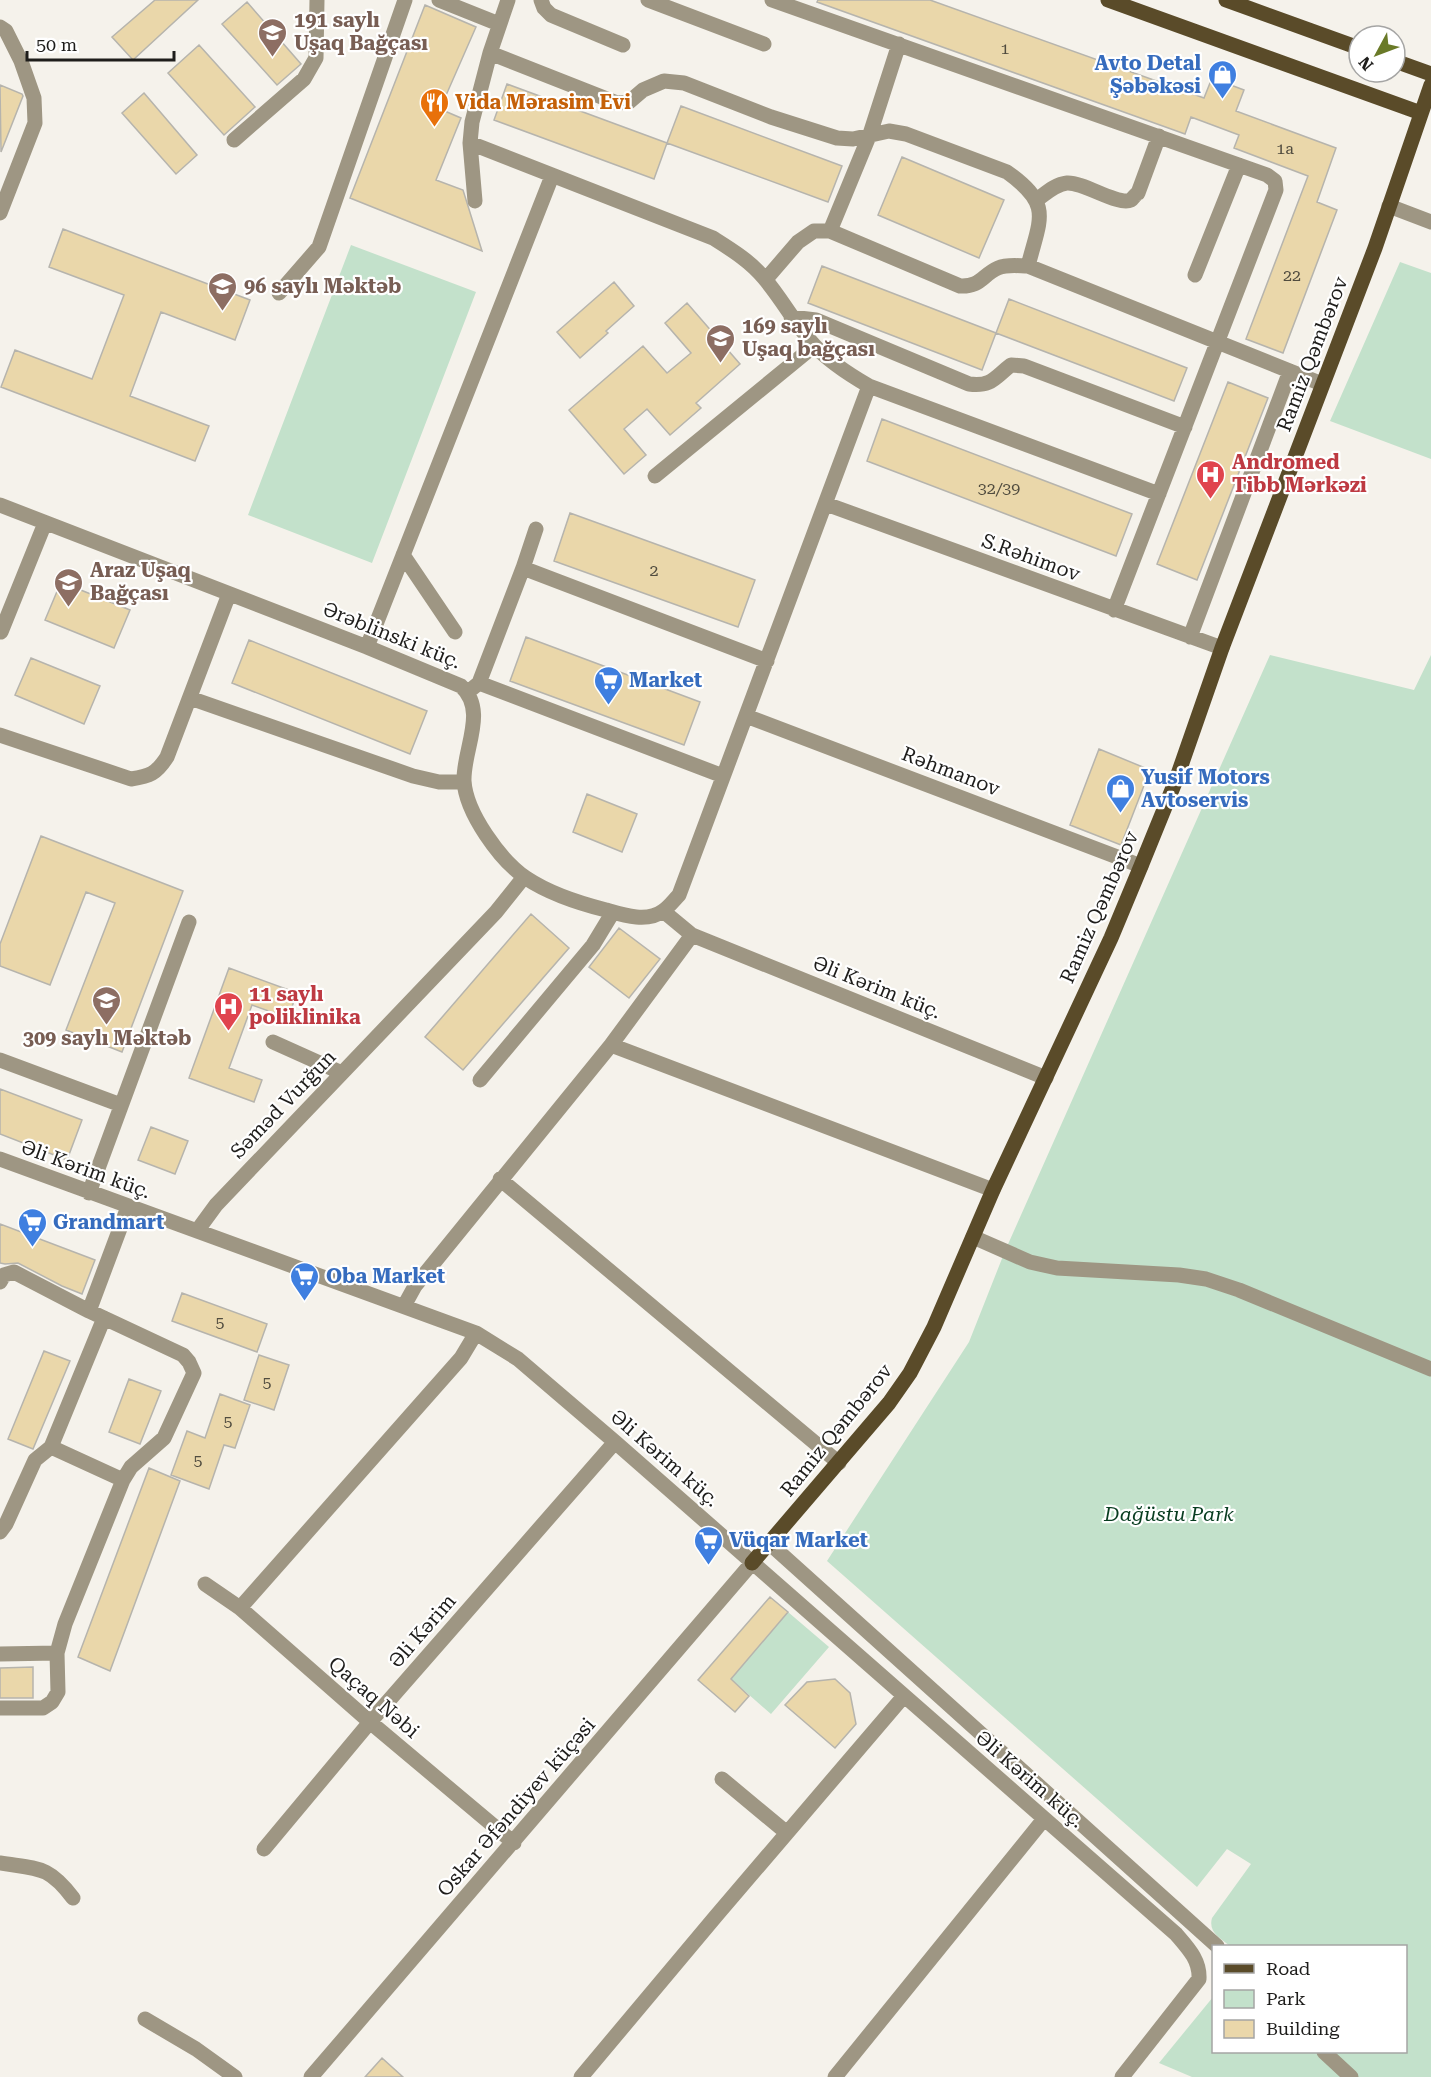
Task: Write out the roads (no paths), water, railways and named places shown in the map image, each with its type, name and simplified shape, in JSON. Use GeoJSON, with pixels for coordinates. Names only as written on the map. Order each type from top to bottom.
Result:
{"type":"FeatureCollection","features":[{"type":"Feature","properties":{"kind":"main road"},"geometry":{"type":"LineString","coordinates":[[1108,0],[1421,113]]}},
{"type":"Feature","properties":{"kind":"main road"},"geometry":{"type":"LineString","coordinates":[[1226,0],[1347,44]]}},
{"type":"Feature","properties":{"kind":"main road"},"geometry":{"type":"LineString","coordinates":[[1407,65],[1431,74]]}},
{"type":"Feature","properties":{"kind":"main road","name":"Ramiz Qəmbərov"},"geometry":{"type":"LineString","coordinates":[[752,1563],[889,1403],[910,1373],[934,1327],[993,1190],[1111,938],[1176,780],[1222,648],[1389,206],[1431,85]]}},
{"type":"Feature","properties":{"kind":"street"},"geometry":{"type":"LineString","coordinates":[[234,140],[304,79],[310,70],[316,58],[316,0]]}},
{"type":"Feature","properties":{"kind":"street"},"geometry":{"type":"LineString","coordinates":[[279,293],[319,247],[405,0]]}},
{"type":"Feature","properties":{"kind":"street"},"geometry":{"type":"LineString","coordinates":[[439,0],[499,24]]}},
{"type":"Feature","properties":{"kind":"street"},"geometry":{"type":"LineString","coordinates":[[475,201],[470,143],[472,122],[490,53],[508,0]]}},
{"type":"Feature","properties":{"kind":"street"},"geometry":{"type":"LineString","coordinates":[[541,0],[550,15],[623,45]]}},
{"type":"Feature","properties":{"kind":"street"},"geometry":{"type":"LineString","coordinates":[[648,0],[764,44]]}},
{"type":"Feature","properties":{"kind":"street"},"geometry":{"type":"LineString","coordinates":[[772,0],[1159,136],[1267,175],[1275,181],[1276,190],[1114,610]]}},
{"type":"Feature","properties":{"kind":"street"},"geometry":{"type":"LineString","coordinates":[[0,27],[6,31],[21,61],[34,98],[35,123],[0,213]]}},
{"type":"Feature","properties":{"kind":"street"},"geometry":{"type":"LineString","coordinates":[[830,231],[870,135],[899,44]]}},
{"type":"Feature","properties":{"kind":"street"},"geometry":{"type":"LineString","coordinates":[[490,53],[617,102],[629,102],[643,90],[664,81],[684,82],[771,117],[837,138],[853,139],[889,131],[906,134],[1007,172],[1038,199],[1040,218],[1028,266]]}},
{"type":"Feature","properties":{"kind":"street"},"geometry":{"type":"LineString","coordinates":[[1038,199],[1057,185],[1066,183],[1077,184],[1123,201],[1131,200],[1138,193],[1159,136]]}},
{"type":"Feature","properties":{"kind":"street"},"geometry":{"type":"LineString","coordinates":[[470,143],[713,238],[751,263],[766,279],[791,317],[814,346],[850,375],[869,386],[1159,494]]}},
{"type":"Feature","properties":{"kind":"street"},"geometry":{"type":"LineString","coordinates":[[1195,275],[1239,165]]}},
{"type":"Feature","properties":{"kind":"street"},"geometry":{"type":"LineString","coordinates":[[367,647],[552,176]]}},
{"type":"Feature","properties":{"kind":"street"},"geometry":{"type":"LineString","coordinates":[[1389,206],[1431,222]]}},
{"type":"Feature","properties":{"kind":"street"},"geometry":{"type":"LineString","coordinates":[[766,279],[798,242],[814,231],[830,231],[960,286],[970,286],[980,282],[1001,266],[1028,266],[1322,384]]}},
{"type":"Feature","properties":{"kind":"street"},"geometry":{"type":"LineString","coordinates":[[791,317],[816,320],[969,384],[990,383],[1011,365],[1024,366],[1185,427]]}},
{"type":"Feature","properties":{"kind":"street"},"geometry":{"type":"LineString","coordinates":[[655,476],[814,346]]}},
{"type":"Feature","properties":{"kind":"street"},"geometry":{"type":"LineString","coordinates":[[1190,637],[1290,371]]}},
{"type":"Feature","properties":{"kind":"street"},"geometry":{"type":"LineString","coordinates":[[663,911],[679,895],[869,386]]}},
{"type":"Feature","properties":{"kind":"street","name":"S.Rəhimov"},"geometry":{"type":"LineString","coordinates":[[826,504],[1222,648]]}},
{"type":"Feature","properties":{"kind":"street","name":"Ərəblinski küç."},"geometry":{"type":"LineString","coordinates":[[0,506],[474,688],[475,712],[464,769],[466,798],[481,828],[502,855],[524,877],[579,903],[636,917],[651,917],[663,911]]}},
{"type":"Feature","properties":{"kind":"street"},"geometry":{"type":"LineString","coordinates":[[1,632],[45,523]]}},
{"type":"Feature","properties":{"kind":"street"},"geometry":{"type":"LineString","coordinates":[[536,529],[523,568],[474,688],[723,776]]}},
{"type":"Feature","properties":{"kind":"street"},"geometry":{"type":"LineString","coordinates":[[403,555],[455,632]]}},
{"type":"Feature","properties":{"kind":"street"},"geometry":{"type":"LineString","coordinates":[[523,568],[767,661]]}},
{"type":"Feature","properties":{"kind":"street"},"geometry":{"type":"LineString","coordinates":[[0,735],[131,779],[146,777],[158,770],[167,757],[228,594]]}},
{"type":"Feature","properties":{"kind":"street"},"geometry":{"type":"LineString","coordinates":[[190,698],[405,774],[439,782],[464,782]]}},
{"type":"Feature","properties":{"kind":"street","name":"Rəhmanov"},"geometry":{"type":"LineString","coordinates":[[746,716],[1141,866]]}},
{"type":"Feature","properties":{"kind":"street","name":"Səməd Vurğun"},"geometry":{"type":"LineString","coordinates":[[196,1231],[216,1204],[496,912],[524,877]]}},
{"type":"Feature","properties":{"kind":"street","name":"Əli Kərim küç."},"geometry":{"type":"LineString","coordinates":[[663,911],[692,935],[1046,1078]]}},
{"type":"Feature","properties":{"kind":"street"},"geometry":{"type":"LineString","coordinates":[[480,1080],[593,945],[613,912]]}},
{"type":"Feature","properties":{"kind":"street"},"geometry":{"type":"LineString","coordinates":[[89,1193],[189,922]]}},
{"type":"Feature","properties":{"kind":"street"},"geometry":{"type":"LineString","coordinates":[[404,1306],[415,1286],[611,1045],[692,935]]}},
{"type":"Feature","properties":{"kind":"street"},"geometry":{"type":"LineString","coordinates":[[273,1042],[342,1072]]}},
{"type":"Feature","properties":{"kind":"street"},"geometry":{"type":"LineString","coordinates":[[611,1045],[993,1190]]}},
{"type":"Feature","properties":{"kind":"street"},"geometry":{"type":"LineString","coordinates":[[0,1060],[121,1106]]}},
{"type":"Feature","properties":{"kind":"street","name":"Əli Kərim küç."},"geometry":{"type":"LineString","coordinates":[[0,1159],[476,1333],[518,1359],[1176,1934],[1195,1958],[1199,1969],[1199,1979],[1122,2077]]}},
{"type":"Feature","properties":{"kind":"street"},"geometry":{"type":"LineString","coordinates":[[500,1179],[839,1463]]}},
{"type":"Feature","properties":{"kind":"street"},"geometry":{"type":"LineString","coordinates":[[89,1311],[128,1207]]}},
{"type":"Feature","properties":{"kind":"street"},"geometry":{"type":"LineString","coordinates":[[973,1237],[1030,1262],[1057,1268],[1179,1275],[1206,1279],[1239,1290],[1431,1369]]}},
{"type":"Feature","properties":{"kind":"street"},"geometry":{"type":"LineString","coordinates":[[0,1282],[4,1275],[14,1272],[89,1311],[183,1354],[194,1373],[164,1438],[131,1467],[123,1480],[65,1624],[57,1653],[58,1692],[52,1702],[43,1708],[0,1708]]}},
{"type":"Feature","properties":{"kind":"street"},"geometry":{"type":"LineString","coordinates":[[0,1532],[6,1524],[35,1460],[51,1447],[104,1318]]}},
{"type":"Feature","properties":{"kind":"street"},"geometry":{"type":"LineString","coordinates":[[240,1608],[461,1358],[476,1333]]}},
{"type":"Feature","properties":{"kind":"street","name":"Əli Kərim"},"geometry":{"type":"LineString","coordinates":[[264,1850],[370,1722],[615,1442]]}},
{"type":"Feature","properties":{"kind":"street"},"geometry":{"type":"LineString","coordinates":[[51,1447],[123,1480]]}},
{"type":"Feature","properties":{"kind":"street"},"geometry":{"type":"LineString","coordinates":[[769,1543],[1215,1945]]}},
{"type":"Feature","properties":{"kind":"street","name":"Oskar Əfəndiyev küçəsi"},"geometry":{"type":"LineString","coordinates":[[311,2077],[752,1563]]}},
{"type":"Feature","properties":{"kind":"street","name":"Qaçaq Nəbi"},"geometry":{"type":"LineString","coordinates":[[205,1584],[240,1608],[370,1722],[514,1843]]}},
{"type":"Feature","properties":{"kind":"street"},"geometry":{"type":"LineString","coordinates":[[0,1653],[57,1653]]}},
{"type":"Feature","properties":{"kind":"street"},"geometry":{"type":"LineString","coordinates":[[581,2077],[904,1696]]}},
{"type":"Feature","properties":{"kind":"street"},"geometry":{"type":"LineString","coordinates":[[722,1779],[787,1833]]}},
{"type":"Feature","properties":{"kind":"street"},"geometry":{"type":"LineString","coordinates":[[835,2077],[1044,1819]]}},
{"type":"Feature","properties":{"kind":"street"},"geometry":{"type":"LineString","coordinates":[[0,1863],[45,1871],[63,1885],[73,1898]]}},
{"type":"Feature","properties":{"kind":"street"},"geometry":{"type":"LineString","coordinates":[[145,2019],[196,2049],[235,2077]]}},
{"type":"Feature","properties":{"kind":"street"},"geometry":{"type":"LineString","coordinates":[[1325,2053],[1352,2077]]}},
{"type":"Feature","properties":{"kind":"place","name":"191 saylı Uşaq Bağçası"},"geometry":{"type":"Point","coordinates":[273,58]}},
{"type":"Feature","properties":{"kind":"place","name":"Avto Detal Şəbəkəsi"},"geometry":{"type":"Point","coordinates":[1222,100]}},
{"type":"Feature","properties":{"kind":"place","name":"Vida Mərasim Evi"},"geometry":{"type":"Point","coordinates":[434,128]}},
{"type":"Feature","properties":{"kind":"place","name":"96 saylı Məktəb"},"geometry":{"type":"Point","coordinates":[223,312]}},
{"type":"Feature","properties":{"kind":"place","name":"169 saylı Uşaq bağçası"},"geometry":{"type":"Point","coordinates":[721,364]}},
{"type":"Feature","properties":{"kind":"place","name":"Andromed Tibb Mərkəzi"},"geometry":{"type":"Point","coordinates":[1211,500]}},
{"type":"Feature","properties":{"kind":"place","name":"Araz Uşaq Bağçası"},"geometry":{"type":"Point","coordinates":[69,608]}},
{"type":"Feature","properties":{"kind":"place","name":"Market"},"geometry":{"type":"Point","coordinates":[608,706]}},
{"type":"Feature","properties":{"kind":"place","name":"Yusif Motors Avtoservis"},"geometry":{"type":"Point","coordinates":[1120,814]}},
{"type":"Feature","properties":{"kind":"place","name":"309 saylı Məktəb"},"geometry":{"type":"Point","coordinates":[107,1026]}},
{"type":"Feature","properties":{"kind":"place","name":"11 saylı poliklinika"},"geometry":{"type":"Point","coordinates":[228,1032]}},
{"type":"Feature","properties":{"kind":"place","name":"Grandmart"},"geometry":{"type":"Point","coordinates":[32,1248]}},
{"type":"Feature","properties":{"kind":"place","name":"Oba Market"},"geometry":{"type":"Point","coordinates":[305,1302]}},
{"type":"Feature","properties":{"kind":"place","name":"Vüqar Market"},"geometry":{"type":"Point","coordinates":[708,1566]}},
{"type":"Feature","properties":{"kind":"park label","name":"Dağüstu Park"},"geometry":{"type":"Point","coordinates":[1169,1514]}}]}
